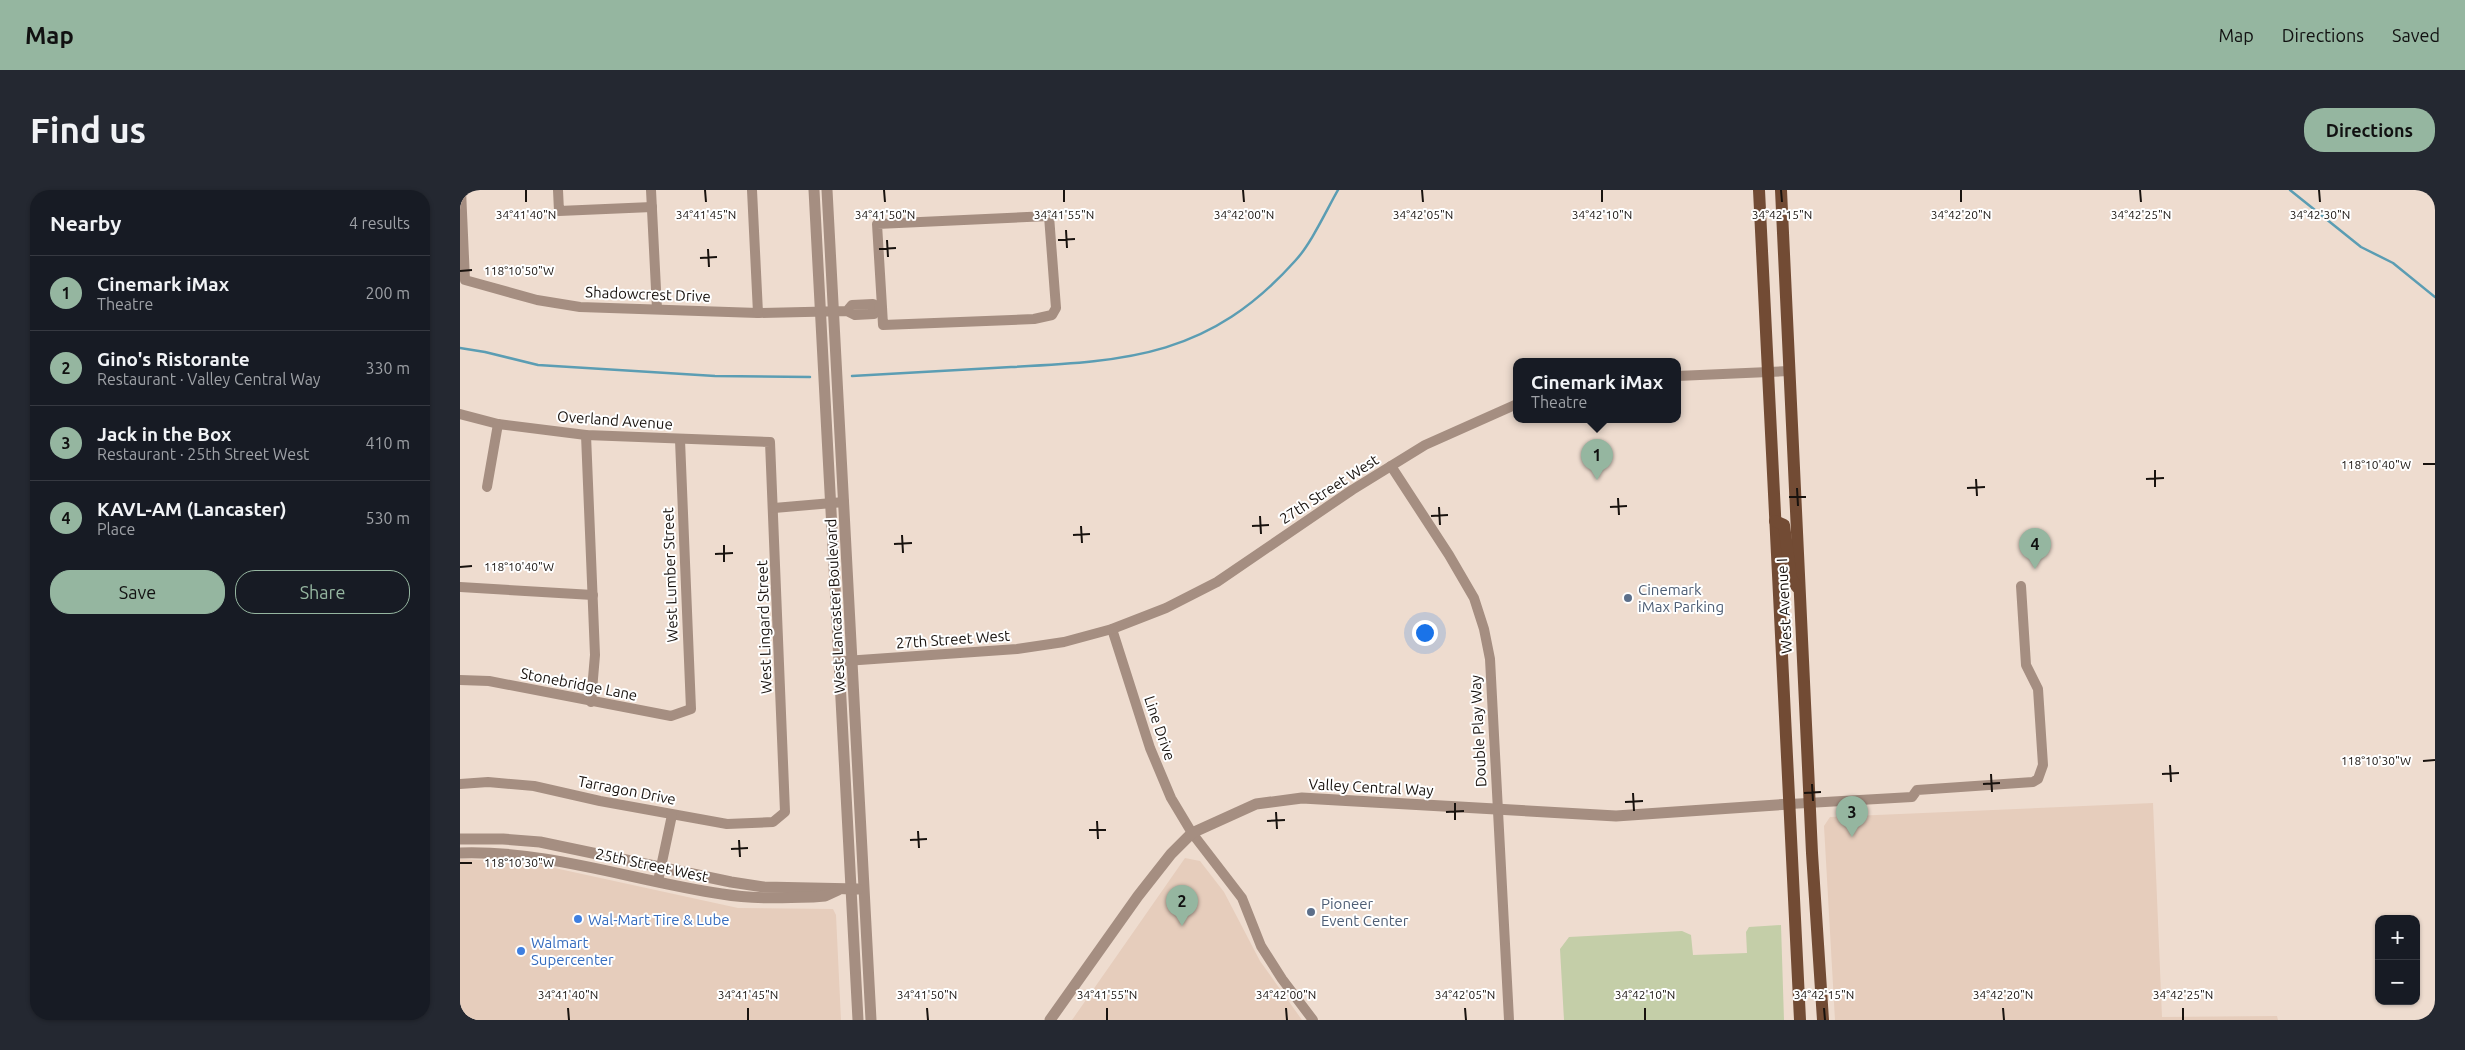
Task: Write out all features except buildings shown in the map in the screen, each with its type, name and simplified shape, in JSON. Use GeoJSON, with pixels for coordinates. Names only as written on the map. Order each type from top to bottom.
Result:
{"type":"FeatureCollection","features":[{"type":"Feature","properties":{"kind":"main road","name":"West Avenue I"},"geometry":{"type":"LineString","coordinates":[[1759,190],[1800,1020]]}},
{"type":"Feature","properties":{"kind":"main road","name":"West Avenue I"},"geometry":{"type":"LineString","coordinates":[[1781,190],[1810,803],[1823,1020]]}},
{"type":"Feature","properties":{"kind":"main road"},"geometry":{"type":"LineString","coordinates":[[1775,521],[1784,525],[1791,578],[1800,591]]}},
{"type":"Feature","properties":{"kind":"street","name":"Shadowcrest Drive"},"geometry":{"type":"LineString","coordinates":[[461,190],[465,280],[545,302],[580,307],[758,313],[847,311],[855,315],[874,314],[880,307]]}},
{"type":"Feature","properties":{"kind":"street"},"geometry":{"type":"LineString","coordinates":[[558,190],[559,211],[652,207]]}},
{"type":"Feature","properties":{"kind":"street"},"geometry":{"type":"LineString","coordinates":[[651,190],[657,309]]}},
{"type":"Feature","properties":{"kind":"street"},"geometry":{"type":"LineString","coordinates":[[752,190],[758,313]]}},
{"type":"Feature","properties":{"kind":"street","name":"West Lancaster Boulevard"},"geometry":{"type":"LineString","coordinates":[[814,190],[858,1020]]}},
{"type":"Feature","properties":{"kind":"street","name":"West Lancaster Boulevard"},"geometry":{"type":"LineString","coordinates":[[827,190],[871,1020]]}},
{"type":"Feature","properties":{"kind":"street"},"geometry":{"type":"LineString","coordinates":[[1048,216],[1056,308],[1052,316],[1034,319],[883,325],[880,307],[877,224],[1048,216]]}},
{"type":"Feature","properties":{"kind":"street"},"geometry":{"type":"LineString","coordinates":[[1681,376],[1789,370]]}},
{"type":"Feature","properties":{"kind":"street","name":"27th Street West"},"geometry":{"type":"LineString","coordinates":[[839,662],[1017,649],[1064,642],[1112,629],[1166,608],[1217,582],[1390,466],[1425,445],[1513,406]]}},
{"type":"Feature","properties":{"kind":"street","name":"Overland Avenue"},"geometry":{"type":"LineString","coordinates":[[460,414],[498,424],[586,435],[770,442]]}},
{"type":"Feature","properties":{"kind":"street"},"geometry":{"type":"LineString","coordinates":[[487,487],[498,424]]}},
{"type":"Feature","properties":{"kind":"street"},"geometry":{"type":"LineString","coordinates":[[586,435],[595,655],[591,702]]}},
{"type":"Feature","properties":{"kind":"street","name":"West Lumber Street"},"geometry":{"type":"LineString","coordinates":[[680,440],[691,709]]}},
{"type":"Feature","properties":{"kind":"street","name":"West Lingard Street"},"geometry":{"type":"LineString","coordinates":[[770,442],[785,812]]}},
{"type":"Feature","properties":{"kind":"street","name":"Double Play Way"},"geometry":{"type":"LineString","coordinates":[[1390,466],[1447,552],[1470,591],[1484,629],[1490,659],[1509,1020]]}},
{"type":"Feature","properties":{"kind":"street"},"geometry":{"type":"LineString","coordinates":[[774,508],[844,502]]}},
{"type":"Feature","properties":{"kind":"street"},"geometry":{"type":"LineString","coordinates":[[1790,804],[1912,797],[1917,790],[2033,782],[2038,779],[2043,765],[2038,689],[2026,664],[2021,586]]}},
{"type":"Feature","properties":{"kind":"street"},"geometry":{"type":"LineString","coordinates":[[460,587],[593,595]]}},
{"type":"Feature","properties":{"kind":"street","name":"Line Drive"},"geometry":{"type":"LineString","coordinates":[[1112,629],[1150,748],[1171,798],[1192,833],[1242,898],[1261,946],[1313,1020]]}},
{"type":"Feature","properties":{"kind":"street","name":"Stonebridge Lane"},"geometry":{"type":"LineString","coordinates":[[460,680],[489,681],[671,716],[691,709]]}},
{"type":"Feature","properties":{"kind":"street","name":"Tarragon Drive"},"geometry":{"type":"LineString","coordinates":[[460,784],[488,782],[534,786],[672,815],[727,824],[773,822],[785,812]]}},
{"type":"Feature","properties":{"kind":"street","name":"Valley Central Way"},"geometry":{"type":"LineString","coordinates":[[1050,1020],[1138,896],[1171,854],[1192,833],[1256,804],[1302,798],[1616,816],[1790,804]]}},
{"type":"Feature","properties":{"kind":"street"},"geometry":{"type":"LineString","coordinates":[[658,881],[672,815]]}},
{"type":"Feature","properties":{"kind":"street","name":"25th Street West"},"geometry":{"type":"LineString","coordinates":[[460,839],[540,842],[731,882],[764,886],[824,887],[838,890],[865,888]]}},
{"type":"Feature","properties":{"kind":"street","name":"25th Street West"},"geometry":{"type":"LineString","coordinates":[[460,853],[504,853],[541,857],[723,894],[763,897],[825,896],[838,890]]}},
{"type":"Feature","properties":{"kind":"shaded area"},"geometry":{"type":"Polygon","coordinates":[[[2153,803],[2162,1017],[2277,1016],[2278,1020],[1835,1020],[1824,826],[1830,817],[2153,803]]]}},
{"type":"Feature","properties":{"kind":"shaded area"},"geometry":{"type":"Polygon","coordinates":[[[1185,858],[1200,861],[1224,892],[1260,961],[1302,1020],[1072,1020],[1185,858]]]}},
{"type":"Feature","properties":{"kind":"shaded area"},"geometry":{"type":"Polygon","coordinates":[[[460,859],[527,862],[738,908],[833,909],[836,915],[841,1020],[460,1020],[460,859]]]}},
{"type":"Feature","properties":{"kind":"green space"},"geometry":{"type":"Polygon","coordinates":[[[1781,925],[1784,1020],[1564,1020],[1560,949],[1569,937],[1682,931],[1691,935],[1693,955],[1747,953],[1746,932],[1749,927],[1781,925]]]}},
{"type":"Feature","properties":{"kind":"waterway"},"geometry":{"type":"LineString","coordinates":[[852,376],[1054,365],[1094,361],[1131,356],[1166,347],[1199,335],[1232,317],[1263,293],[1295,261],[1312,237],[1338,190]]}},
{"type":"Feature","properties":{"kind":"waterway"},"geometry":{"type":"LineString","coordinates":[[2290,190],[2361,247],[2393,263],[2435,297]]}},
{"type":"Feature","properties":{"kind":"waterway"},"geometry":{"type":"LineString","coordinates":[[460,348],[538,365],[715,376],[810,377]]}},
{"type":"Feature","properties":{"kind":"place","name":"Cinemark iMax"},"geometry":{"type":"Point","coordinates":[1597,480]}},
{"type":"Feature","properties":{"kind":"place","name":"KAVL-AM (Lancaster)"},"geometry":{"type":"Point","coordinates":[2035,569]}},
{"type":"Feature","properties":{"kind":"place","name":"Cinemark iMax Parking"},"geometry":{"type":"Point","coordinates":[1628,598]}},
{"type":"Feature","properties":{"kind":"place","name":"Jack in the Box"},"geometry":{"type":"Point","coordinates":[1852,837]}},
{"type":"Feature","properties":{"kind":"place","name":"Pioneer Event Center"},"geometry":{"type":"Point","coordinates":[1311,912]}},
{"type":"Feature","properties":{"kind":"place","name":"Wal-Mart Tire & Lube"},"geometry":{"type":"Point","coordinates":[578,919]}},
{"type":"Feature","properties":{"kind":"place","name":"Gino's Ristorante"},"geometry":{"type":"Point","coordinates":[1182,926]}},
{"type":"Feature","properties":{"kind":"place","name":"Walmart Supercenter"},"geometry":{"type":"Point","coordinates":[521,951]}}]}
